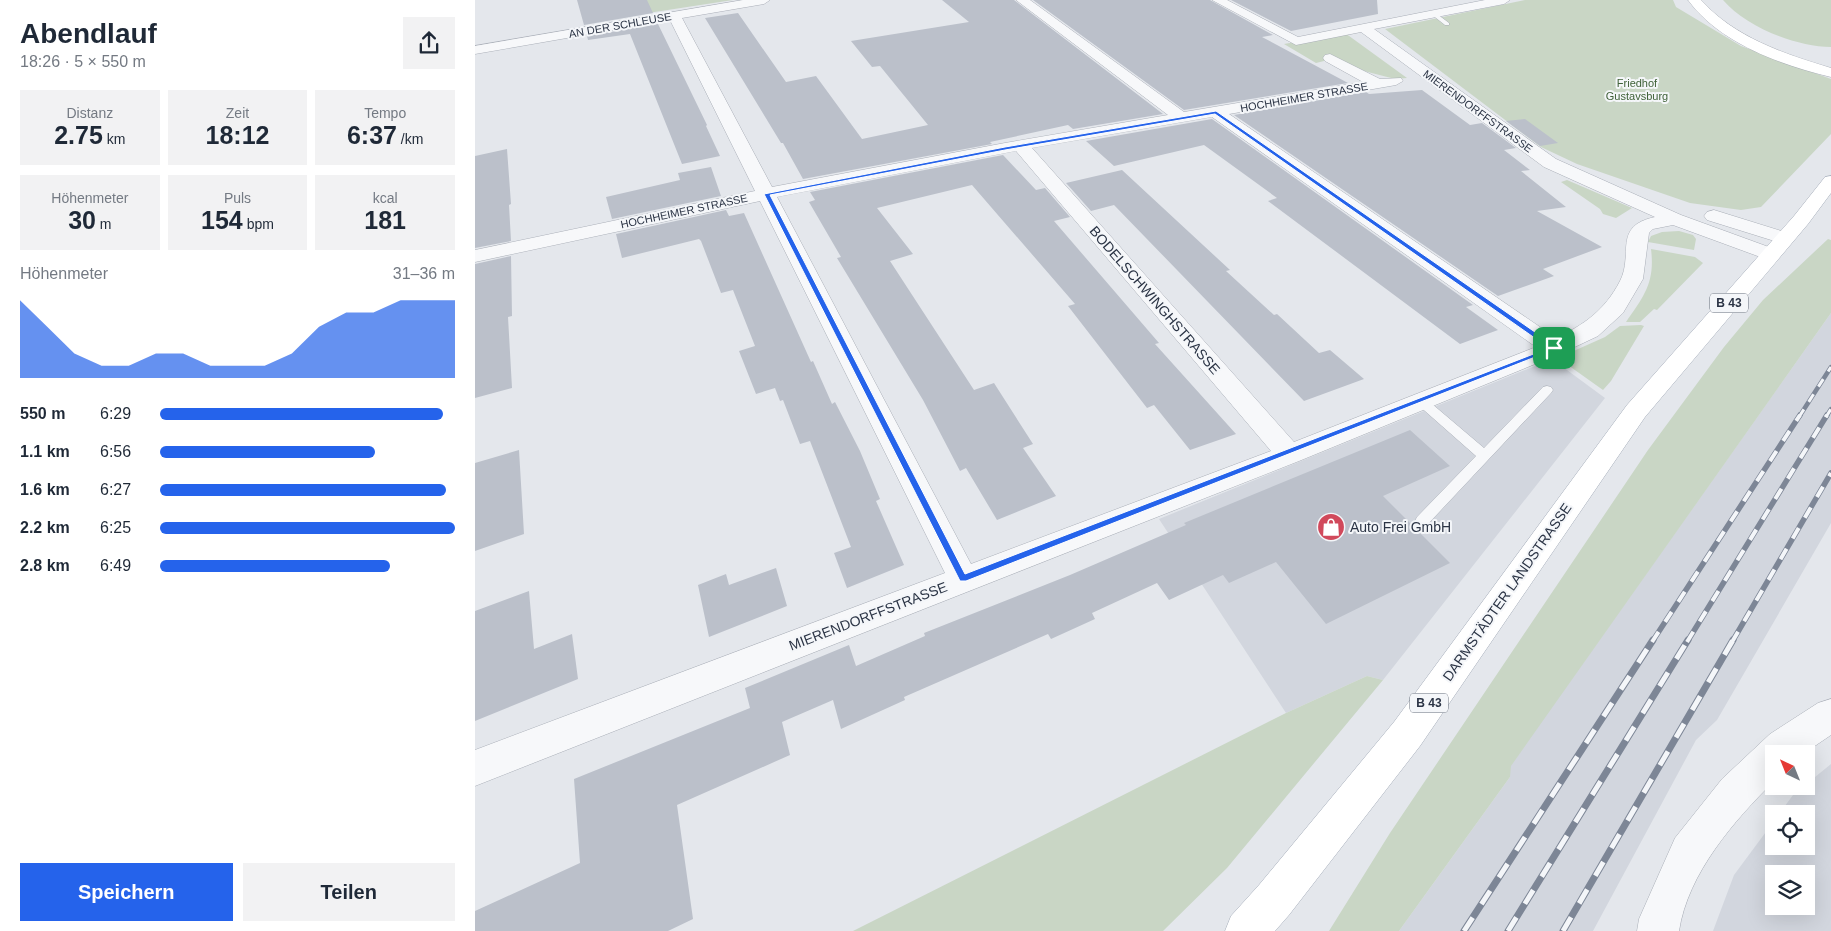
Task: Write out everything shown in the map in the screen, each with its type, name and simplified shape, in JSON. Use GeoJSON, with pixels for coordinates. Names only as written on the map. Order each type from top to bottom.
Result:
{"type":"FeatureCollection","features":[{"type":"Feature","properties":{"kind":"main road"},"geometry":{"type":"LineString","coordinates":[[1694,0],[1727,29],[1802,64],[1831,73]]}},
{"type":"Feature","properties":{"kind":"main road"},"geometry":{"type":"LineString","coordinates":[[1761,46],[1827,63]]}},
{"type":"Feature","properties":{"kind":"main road","name":"B 43"},"geometry":{"type":"LineString","coordinates":[[1777,246],[1801,220],[1831,181]]}},
{"type":"Feature","properties":{"kind":"main road","name":"DARMSTÄDTER LANDSTRASSE"},"geometry":{"type":"LineString","coordinates":[[1246,931],[1275,900],[1407,734],[1636,411],[1777,246]]}},
{"type":"Feature","properties":{"kind":"street","name":"AN DER SCHLEUSE"},"geometry":{"type":"LineString","coordinates":[[475,50],[764,0]]}},
{"type":"Feature","properties":{"kind":"street"},"geometry":{"type":"LineString","coordinates":[[1023,0],[1183,119]]}},
{"type":"Feature","properties":{"kind":"street"},"geometry":{"type":"LineString","coordinates":[[1219,0],[1296,41],[1504,0]]}},
{"type":"Feature","properties":{"kind":"street"},"geometry":{"type":"LineString","coordinates":[[1410,3],[1433,14]]}},
{"type":"Feature","properties":{"kind":"street"},"geometry":{"type":"LineString","coordinates":[[674,15],[963,579]]}},
{"type":"Feature","properties":{"kind":"street","name":"MIERENDORFFSTRASSE"},"geometry":{"type":"LineString","coordinates":[[1364,28],[1550,163],[1674,219],[1777,246]]}},
{"type":"Feature","properties":{"kind":"street"},"geometry":{"type":"LineString","coordinates":[[1330,58],[1378,84]]}},
{"type":"Feature","properties":{"kind":"street","name":"HOCHHEIMER STRASSE"},"geometry":{"type":"LineString","coordinates":[[475,256],[766,194],[1021,146],[1396,81]]}},
{"type":"Feature","properties":{"kind":"street"},"geometry":{"type":"LineString","coordinates":[[1216,113],[1554,348]]}},
{"type":"Feature","properties":{"kind":"street","name":"BODELSCHWINGHSTRASSE"},"geometry":{"type":"LineString","coordinates":[[1021,146],[1289,454]]}},
{"type":"Feature","properties":{"kind":"street","name":"MIERENDORFFSTRASSE"},"geometry":{"type":"LineString","coordinates":[[1597,185],[1712,215],[1777,246]]}},
{"type":"Feature","properties":{"kind":"street","name":"MIERENDORFFSTRASSE"},"geometry":{"type":"LineString","coordinates":[[475,768],[1289,454],[1554,348],[1590,331],[1615,308],[1632,279],[1639,232],[1646,224],[1674,219]]}},
{"type":"Feature","properties":{"kind":"street"},"geometry":{"type":"LineString","coordinates":[[1785,745],[1831,715]]}},
{"type":"Feature","properties":{"kind":"street"},"geometry":{"type":"LineString","coordinates":[[1658,931],[1660,919],[1689,852],[1736,792],[1765,763]]}},
{"type":"Feature","properties":{"kind":"lane"},"geometry":{"type":"LineString","coordinates":[[1433,14],[1447,24]]}},
{"type":"Feature","properties":{"kind":"lane"},"geometry":{"type":"LineString","coordinates":[[1422,521],[1547,390]]}},
{"type":"Feature","properties":{"kind":"lane"},"geometry":{"type":"LineString","coordinates":[[1421,401],[1484,456]]}},
{"type":"Feature","properties":{"kind":"shaded area"},"geometry":{"type":"Polygon","coordinates":[[[1831,313],[1831,523],[1717,720],[1696,740],[1593,931],[1399,931],[1510,777],[1510,766],[1831,313]]]}},
{"type":"Feature","properties":{"kind":"shaded area","name":"Auto Frei GmbH"},"geometry":{"type":"Polygon","coordinates":[[[1552,359],[1605,398],[1383,680],[1367,676],[1286,713],[1159,519],[1552,359]]]}},
{"type":"Feature","properties":{"kind":"shaded area"},"geometry":{"type":"Polygon","coordinates":[[[1831,764],[1831,931],[1713,931],[1734,875],[1765,833],[1765,855],[1815,855],[1815,805],[1786,805],[1793,795],[1815,795],[1815,777],[1831,764]]]}},
{"type":"Feature","properties":{"kind":"green space"},"geometry":{"type":"Polygon","coordinates":[[[628,0],[733,0],[635,15],[628,0]]]}},
{"type":"Feature","properties":{"kind":"green space","name":"Friedhof Gustavsburg"},"geometry":{"type":"Polygon","coordinates":[[[1525,0],[1673,0],[1676,7],[1741,46],[1831,79],[1831,134],[1761,207],[1741,210],[1690,203],[1577,164],[1541,147],[1385,29],[1525,0]]]}},
{"type":"Feature","properties":{"kind":"green space"},"geometry":{"type":"Polygon","coordinates":[[[1723,0],[1831,0],[1831,47],[1803,43],[1773,34],[1745,19],[1723,0]]]}},
{"type":"Feature","properties":{"kind":"green space"},"geometry":{"type":"Polygon","coordinates":[[[1345,33],[1407,78],[1395,79],[1364,71],[1336,58],[1316,63],[1284,44],[1345,33]]]}},
{"type":"Feature","properties":{"kind":"green space"},"geometry":{"type":"Polygon","coordinates":[[[1567,180],[1632,208],[1616,218],[1603,214],[1600,209],[1561,182],[1567,180]]]}},
{"type":"Feature","properties":{"kind":"green space"},"geometry":{"type":"Polygon","coordinates":[[[1679,231],[1693,235],[1696,239],[1694,250],[1648,242],[1651,236],[1662,232],[1679,231]]]}},
{"type":"Feature","properties":{"kind":"green space"},"geometry":{"type":"Polygon","coordinates":[[[1828,239],[1831,240],[1831,313],[1511,766],[1510,777],[1399,931],[1329,931],[1390,833],[1648,450],[1724,347],[1763,300],[1828,239]]]}},
{"type":"Feature","properties":{"kind":"green space"},"geometry":{"type":"Polygon","coordinates":[[[1651,249],[1695,257],[1703,263],[1657,310],[1654,309],[1640,322],[1626,322],[1647,288],[1651,271],[1651,249]]]}},
{"type":"Feature","properties":{"kind":"green space"},"geometry":{"type":"Polygon","coordinates":[[[1620,326],[1644,326],[1611,381],[1603,390],[1558,358],[1605,337],[1620,326]]]}},
{"type":"Feature","properties":{"kind":"green space"},"geometry":{"type":"Polygon","coordinates":[[[1367,676],[1383,680],[1227,868],[1163,931],[853,931],[1286,713],[1367,676]]]}},
{"type":"Feature","properties":{"kind":"building"},"geometry":{"type":"Polygon","coordinates":[[[577,0],[647,0],[653,13],[584,25],[577,0]]]}},
{"type":"Feature","properties":{"kind":"building"},"geometry":{"type":"Polygon","coordinates":[[[942,0],[1014,0],[1163,114],[1073,129],[1068,125],[990,142],[992,144],[803,179],[783,143],[781,143],[705,18],[738,13],[786,82],[816,76],[862,139],[928,125],[880,66],[872,67],[851,41],[969,22],[942,0]]]}},
{"type":"Feature","properties":{"kind":"building"},"geometry":{"type":"Polygon","coordinates":[[[1033,0],[1210,0],[1273,35],[1262,37],[1348,83],[1184,110],[1033,0]]]}},
{"type":"Feature","properties":{"kind":"building"},"geometry":{"type":"Polygon","coordinates":[[[1231,0],[1377,0],[1378,14],[1291,31],[1231,0]]]}},
{"type":"Feature","properties":{"kind":"building"},"geometry":{"type":"Polygon","coordinates":[[[658,24],[720,156],[682,164],[630,34],[588,40],[587,36],[658,24]]]}},
{"type":"Feature","properties":{"kind":"building"},"geometry":{"type":"Polygon","coordinates":[[[1422,90],[1470,125],[1482,123],[1516,148],[1504,150],[1530,170],[1521,171],[1566,207],[1537,211],[1602,247],[1543,269],[1554,276],[1498,296],[1234,115],[1366,92],[1369,94],[1422,90]]]}},
{"type":"Feature","properties":{"kind":"building"},"geometry":{"type":"Polygon","coordinates":[[[1212,119],[1473,305],[1466,307],[1498,330],[1460,344],[1268,201],[1277,198],[1204,145],[1114,166],[1086,141],[1212,119]]]}},
{"type":"Feature","properties":{"kind":"building"},"geometry":{"type":"Polygon","coordinates":[[[1525,119],[1558,143],[1540,146],[1506,121],[1525,119]]]}},
{"type":"Feature","properties":{"kind":"building"},"geometry":{"type":"Polygon","coordinates":[[[507,149],[511,204],[509,205],[511,241],[475,248],[475,156],[507,149]]]}},
{"type":"Feature","properties":{"kind":"building"},"geometry":{"type":"Polygon","coordinates":[[[1003,155],[1036,190],[1045,188],[1070,217],[1054,221],[1159,343],[1155,344],[1236,434],[1190,450],[1154,405],[1147,408],[1068,306],[1075,304],[972,185],[877,208],[913,254],[890,261],[974,390],[994,383],[1033,444],[1023,448],[1056,496],[997,520],[966,468],[960,471],[923,400],[837,258],[841,257],[809,202],[815,200],[810,192],[1003,155]]]}},
{"type":"Feature","properties":{"kind":"building"},"geometry":{"type":"Polygon","coordinates":[[[711,167],[721,196],[612,219],[606,197],[680,180],[678,173],[711,167]]]}},
{"type":"Feature","properties":{"kind":"building"},"geometry":{"type":"Polygon","coordinates":[[[1122,170],[1230,270],[1226,271],[1274,315],[1277,314],[1319,353],[1330,350],[1364,379],[1304,401],[1114,205],[1091,211],[1066,183],[1122,170]]]}},
{"type":"Feature","properties":{"kind":"building"},"geometry":{"type":"Polygon","coordinates":[[[726,210],[729,216],[744,213],[811,362],[813,361],[832,404],[835,402],[860,451],[880,499],[876,501],[904,565],[847,588],[834,553],[851,547],[810,441],[800,444],[783,400],[780,401],[775,388],[756,394],[739,351],[755,346],[733,290],[721,293],[701,241],[699,239],[622,258],[616,234],[726,210]]]}},
{"type":"Feature","properties":{"kind":"building"},"geometry":{"type":"Polygon","coordinates":[[[511,256],[512,316],[508,317],[512,388],[475,398],[475,264],[511,256]]]}},
{"type":"Feature","properties":{"kind":"building"},"geometry":{"type":"Polygon","coordinates":[[[1410,430],[1450,466],[1383,496],[1450,563],[1326,624],[1276,562],[1229,583],[1223,575],[1169,600],[1157,583],[1092,613],[1095,619],[1051,639],[1048,634],[904,697],[905,700],[841,729],[833,700],[782,722],[790,755],[677,805],[693,919],[668,931],[475,931],[475,911],[580,863],[574,779],[750,708],[745,688],[849,645],[856,666],[925,636],[924,633],[1070,575],[1186,525],[1184,523],[1410,430]]]}},
{"type":"Feature","properties":{"kind":"building"},"geometry":{"type":"Polygon","coordinates":[[[519,450],[524,534],[475,551],[475,463],[519,450]]]}},
{"type":"Feature","properties":{"kind":"building"},"geometry":{"type":"Polygon","coordinates":[[[776,568],[787,606],[709,637],[698,585],[726,574],[729,585],[776,568]]]}},
{"type":"Feature","properties":{"kind":"building"},"geometry":{"type":"Polygon","coordinates":[[[529,591],[534,649],[572,634],[578,679],[475,721],[475,611],[529,591]]]}},
{"type":"Feature","properties":{"kind":"railway"},"geometry":{"type":"LineString","coordinates":[[1799,417],[1831,367]]}},
{"type":"Feature","properties":{"kind":"railway"},"geometry":{"type":"LineString","coordinates":[[1826,417],[1831,409]]}},
{"type":"Feature","properties":{"kind":"railway"},"geometry":{"type":"LineString","coordinates":[[1652,642],[1800,415]]}},
{"type":"Feature","properties":{"kind":"railway"},"geometry":{"type":"LineString","coordinates":[[1687,642],[1827,415]]}},
{"type":"Feature","properties":{"kind":"railway"},"geometry":{"type":"LineString","coordinates":[[1732,642],[1831,473]]}},
{"type":"Feature","properties":{"kind":"railway"},"geometry":{"type":"LineString","coordinates":[[1464,931],[1653,640]]}},
{"type":"Feature","properties":{"kind":"railway"},"geometry":{"type":"LineString","coordinates":[[1508,931],[1688,640]]}},
{"type":"Feature","properties":{"kind":"railway"},"geometry":{"type":"LineString","coordinates":[[1563,931],[1733,640]]}},
{"type":"Feature","properties":{"kind":"place","name":"Auto Frei GmbH"},"geometry":{"type":"Point","coordinates":[1331,527]}},
{"type":"Feature","properties":{"kind":"route"},"geometry":{"type":"LineString","coordinates":[[1216,113],[1554,348],[1289,454],[963,579],[766,194],[1005,148],[1216,113]]}}]}
